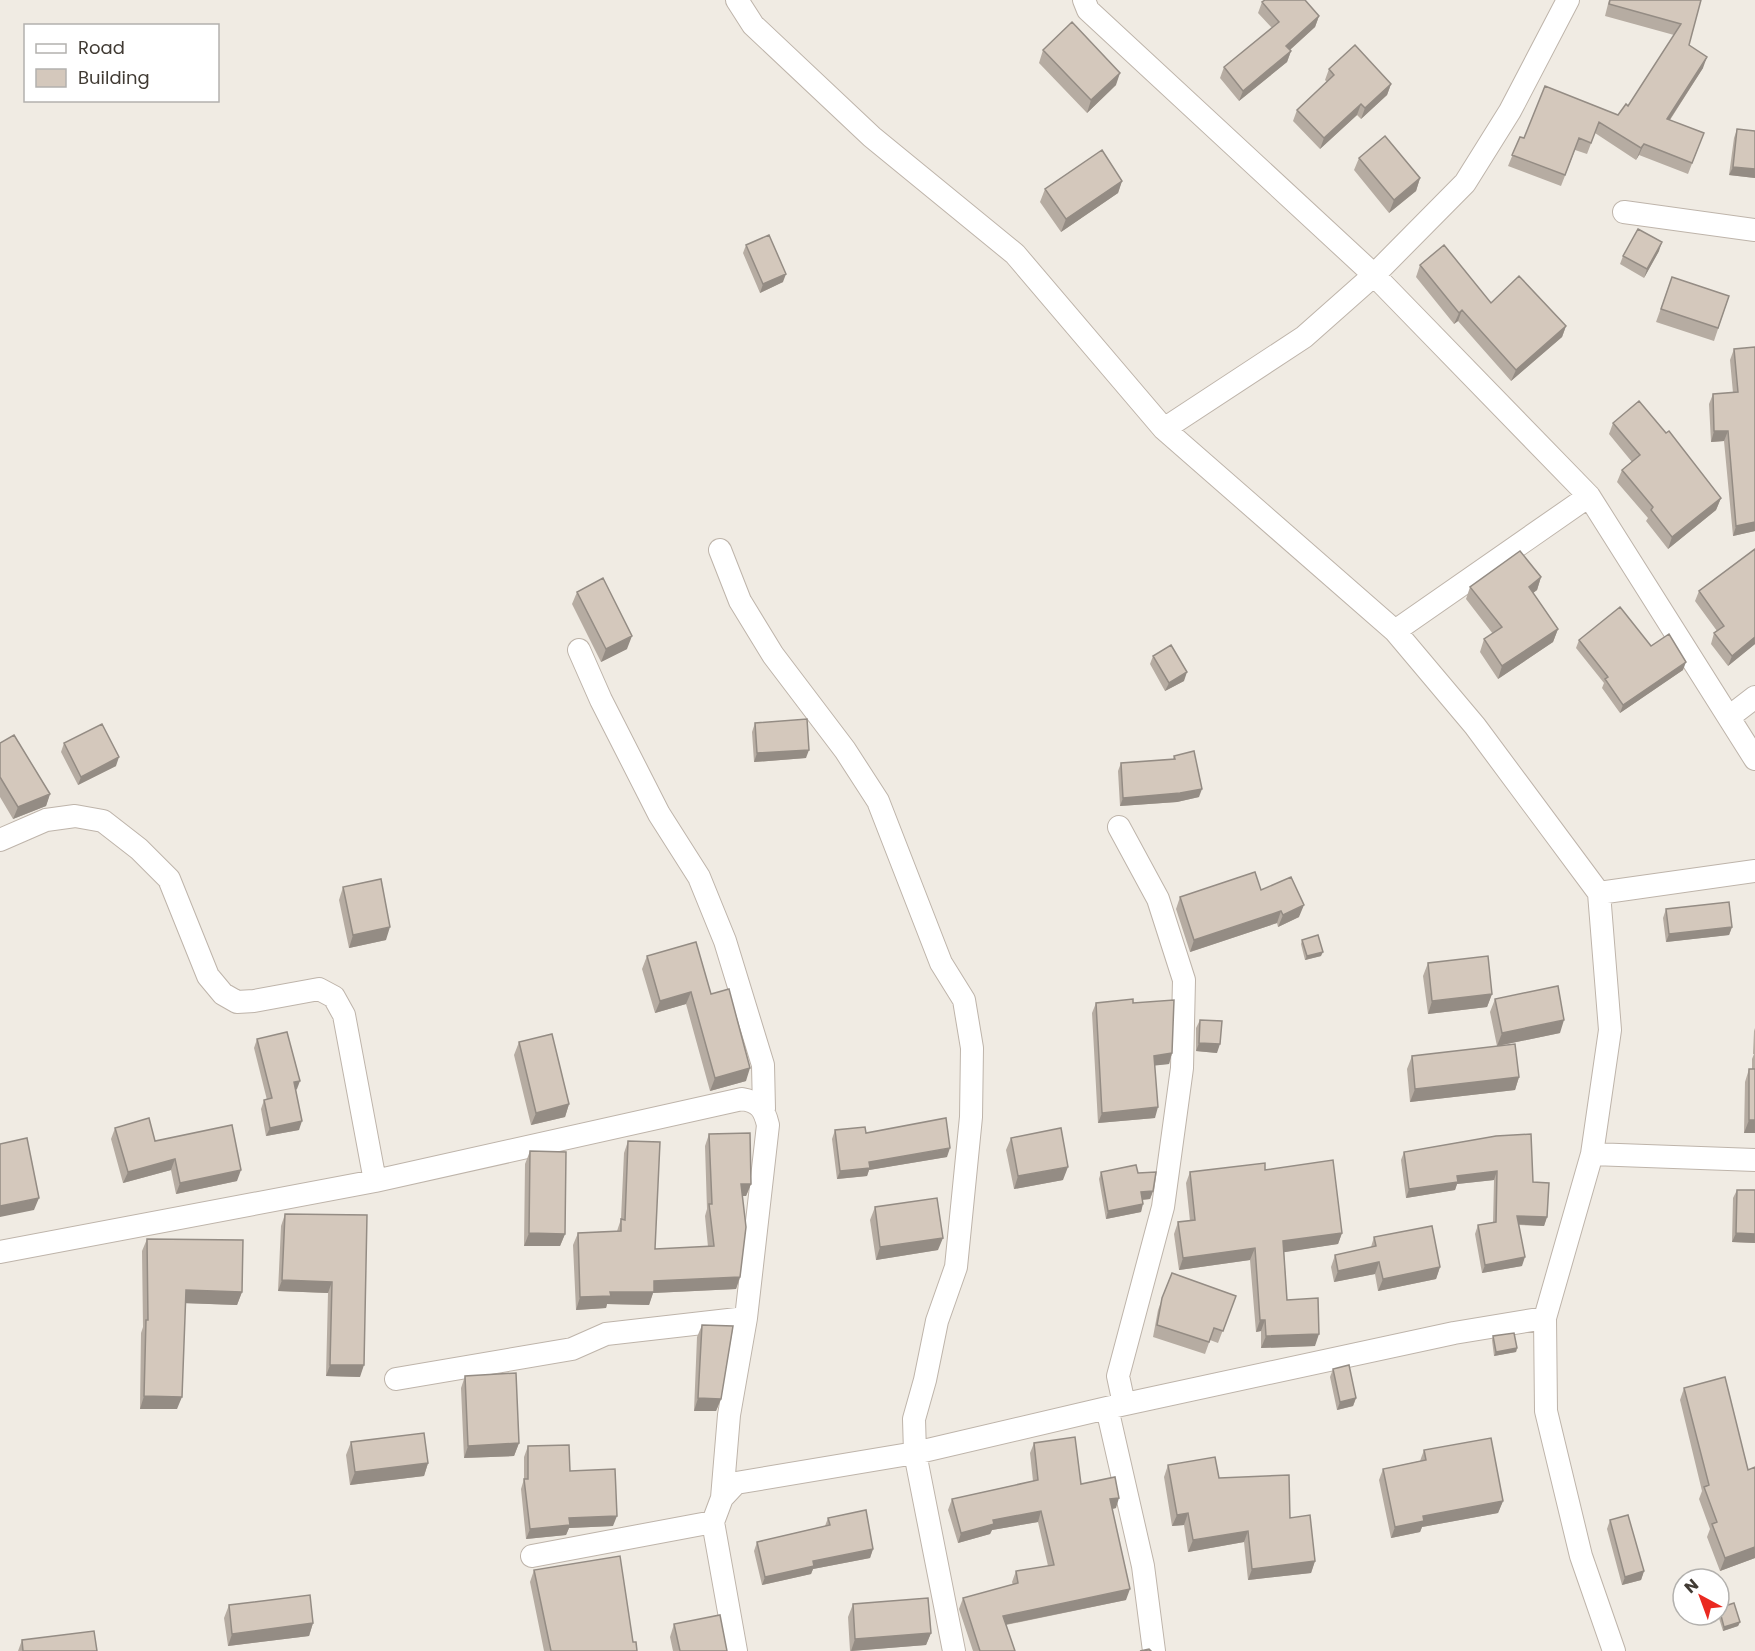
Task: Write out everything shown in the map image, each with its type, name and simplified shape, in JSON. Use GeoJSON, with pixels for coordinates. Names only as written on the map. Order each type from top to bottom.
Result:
{"type":"FeatureCollection","features":[{"type":"Feature","properties":{"kind":"street"},"geometry":{"type":"LineString","coordinates":[[737,0],[753,25],[872,136],[1015,254],[1164,429],[1395,631],[1475,726],[1599,893],[1610,1030],[1592,1154],[1545,1318],[1546,1411],[1581,1556],[1614,1651]]}},
{"type":"Feature","properties":{"kind":"street"},"geometry":{"type":"LineString","coordinates":[[1084,0],[1088,10],[1374,275],[1589,496],[1755,759]]}},
{"type":"Feature","properties":{"kind":"street"},"geometry":{"type":"LineString","coordinates":[[1164,429],[1304,337],[1374,275],[1465,183],[1509,111],[1568,0]]}},
{"type":"Feature","properties":{"kind":"street"},"geometry":{"type":"LineString","coordinates":[[1624,212],[1755,230]]}},
{"type":"Feature","properties":{"kind":"street"},"geometry":{"type":"LineString","coordinates":[[1395,631],[1589,496]]}},
{"type":"Feature","properties":{"kind":"street"},"geometry":{"type":"LineString","coordinates":[[720,550],[740,601],[773,655],[845,750],[878,801],[941,963],[963,1000],[972,1048],[971,1117],[956,1267],[936,1321],[925,1380],[914,1419],[915,1453],[954,1651]]}},
{"type":"Feature","properties":{"kind":"street"},"geometry":{"type":"LineString","coordinates":[[579,650],[601,700],[659,814],[699,877],[725,941],[763,1065],[764,1109],[768,1125],[746,1318],[729,1415],[723,1498]]}},
{"type":"Feature","properties":{"kind":"street"},"geometry":{"type":"LineString","coordinates":[[1729,717],[1755,697]]}},
{"type":"Feature","properties":{"kind":"street"},"geometry":{"type":"LineString","coordinates":[[0,840],[46,820],[75,816],[103,821],[139,849],[169,879],[208,976],[224,994],[237,1002],[319,989],[334,997],[344,1015],[375,1181]]}},
{"type":"Feature","properties":{"kind":"street"},"geometry":{"type":"LineString","coordinates":[[1119,827],[1158,899],[1184,980],[1182,1068],[1163,1207],[1118,1376],[1116,1406],[1143,1566],[1154,1651]]}},
{"type":"Feature","properties":{"kind":"street"},"geometry":{"type":"LineString","coordinates":[[1599,893],[1755,871]]}},
{"type":"Feature","properties":{"kind":"street"},"geometry":{"type":"LineString","coordinates":[[0,1252],[375,1181],[742,1099],[755,1101],[764,1109]]}},
{"type":"Feature","properties":{"kind":"street"},"geometry":{"type":"LineString","coordinates":[[1592,1154],[1755,1161]]}},
{"type":"Feature","properties":{"kind":"street"},"geometry":{"type":"LineString","coordinates":[[396,1379],[572,1349],[606,1334],[746,1318]]}},
{"type":"Feature","properties":{"kind":"street"},"geometry":{"type":"LineString","coordinates":[[736,1651],[713,1522],[723,1498],[736,1483],[915,1453],[1116,1406],[1454,1333],[1545,1318]]}},
{"type":"Feature","properties":{"kind":"street"},"geometry":{"type":"LineString","coordinates":[[532,1556],[713,1522]]}},
{"type":"Feature","properties":{"kind":"building"},"geometry":{"type":"Polygon","coordinates":[[[1265,0],[1305,0],[1319,16],[1286,46],[1291,51],[1243,91],[1224,67],[1279,22],[1262,2],[1265,0]]]}},
{"type":"Feature","properties":{"kind":"building"},"geometry":{"type":"Polygon","coordinates":[[[1610,0],[1701,0],[1689,45],[1707,57],[1667,119],[1704,133],[1692,163],[1644,144],[1641,148],[1599,122],[1591,143],[1579,138],[1565,175],[1512,155],[1520,137],[1524,138],[1545,86],[1618,115],[1626,104],[1628,106],[1681,24],[1609,4],[1610,0]]]}},
{"type":"Feature","properties":{"kind":"building"},"geometry":{"type":"Polygon","coordinates":[[[1072,22],[1120,73],[1091,100],[1043,50],[1072,22]]]}},
{"type":"Feature","properties":{"kind":"building"},"geometry":{"type":"Polygon","coordinates":[[[1355,45],[1391,84],[1365,108],[1361,104],[1324,138],[1297,110],[1334,75],[1329,69],[1355,45]]]}},
{"type":"Feature","properties":{"kind":"building"},"geometry":{"type":"Polygon","coordinates":[[[1737,129],[1755,131],[1755,169],[1733,167],[1737,129]]]}},
{"type":"Feature","properties":{"kind":"building"},"geometry":{"type":"Polygon","coordinates":[[[1385,136],[1420,178],[1394,200],[1359,158],[1385,136]]]}},
{"type":"Feature","properties":{"kind":"building"},"geometry":{"type":"Polygon","coordinates":[[[1102,150],[1122,181],[1066,219],[1045,189],[1102,150]]]}},
{"type":"Feature","properties":{"kind":"building"},"geometry":{"type":"Polygon","coordinates":[[[1638,229],[1662,242],[1647,269],[1623,256],[1638,229]]]}},
{"type":"Feature","properties":{"kind":"building"},"geometry":{"type":"Polygon","coordinates":[[[769,235],[786,274],[763,284],[746,245],[769,235]]]}},
{"type":"Feature","properties":{"kind":"building"},"geometry":{"type":"Polygon","coordinates":[[[1444,245],[1491,303],[1519,276],[1566,326],[1516,370],[1462,310],[1459,313],[1420,265],[1444,245]]]}},
{"type":"Feature","properties":{"kind":"building"},"geometry":{"type":"Polygon","coordinates":[[[1672,277],[1729,296],[1718,328],[1661,309],[1672,277]]]}},
{"type":"Feature","properties":{"kind":"building"},"geometry":{"type":"Polygon","coordinates":[[[1755,347],[1755,522],[1736,526],[1728,431],[1714,431],[1713,394],[1738,392],[1734,349],[1755,347]]]}},
{"type":"Feature","properties":{"kind":"building"},"geometry":{"type":"Polygon","coordinates":[[[1639,401],[1666,433],[1669,431],[1721,498],[1672,537],[1651,510],[1653,507],[1622,470],[1640,455],[1613,423],[1639,401]]]}},
{"type":"Feature","properties":{"kind":"building"},"geometry":{"type":"Polygon","coordinates":[[[1755,549],[1755,637],[1732,656],[1714,633],[1724,626],[1699,591],[1755,549]]]}},
{"type":"Feature","properties":{"kind":"building"},"geometry":{"type":"Polygon","coordinates":[[[1520,551],[1541,577],[1529,587],[1558,629],[1502,666],[1484,639],[1502,627],[1470,587],[1520,551]]]}},
{"type":"Feature","properties":{"kind":"building"},"geometry":{"type":"Polygon","coordinates":[[[603,578],[632,636],[606,649],[577,592],[603,578]]]}},
{"type":"Feature","properties":{"kind":"building"},"geometry":{"type":"Polygon","coordinates":[[[1620,607],[1651,646],[1669,634],[1686,662],[1623,705],[1605,679],[1608,677],[1579,640],[1620,607]]]}},
{"type":"Feature","properties":{"kind":"building"},"geometry":{"type":"Polygon","coordinates":[[[1171,645],[1187,672],[1169,683],[1153,656],[1171,645]]]}},
{"type":"Feature","properties":{"kind":"building"},"geometry":{"type":"Polygon","coordinates":[[[807,719],[809,750],[757,753],[755,723],[807,719]]]}},
{"type":"Feature","properties":{"kind":"building"},"geometry":{"type":"Polygon","coordinates":[[[102,724],[119,757],[81,777],[64,743],[102,724]]]}},
{"type":"Feature","properties":{"kind":"building"},"geometry":{"type":"Polygon","coordinates":[[[14,735],[50,794],[18,807],[0,777],[0,743],[14,735]]]}},
{"type":"Feature","properties":{"kind":"building"},"geometry":{"type":"Polygon","coordinates":[[[1194,751],[1202,789],[1123,798],[1121,763],[1175,759],[1174,756],[1194,751]]]}},
{"type":"Feature","properties":{"kind":"building"},"geometry":{"type":"Polygon","coordinates":[[[1255,872],[1261,890],[1291,877],[1304,905],[1283,915],[1281,911],[1194,940],[1180,897],[1255,872]]]}},
{"type":"Feature","properties":{"kind":"building"},"geometry":{"type":"Polygon","coordinates":[[[381,879],[390,927],[353,935],[343,887],[381,879]]]}},
{"type":"Feature","properties":{"kind":"building"},"geometry":{"type":"Polygon","coordinates":[[[1729,902],[1732,927],[1669,934],[1666,909],[1729,902]]]}},
{"type":"Feature","properties":{"kind":"building"},"geometry":{"type":"Polygon","coordinates":[[[1318,935],[1323,952],[1307,956],[1302,940],[1318,935]]]}},
{"type":"Feature","properties":{"kind":"building"},"geometry":{"type":"Polygon","coordinates":[[[696,942],[711,994],[729,989],[750,1068],[715,1078],[691,992],[660,1001],[647,956],[696,942]]]}},
{"type":"Feature","properties":{"kind":"building"},"geometry":{"type":"Polygon","coordinates":[[[1488,956],[1492,994],[1432,1001],[1428,963],[1488,956]]]}},
{"type":"Feature","properties":{"kind":"building"},"geometry":{"type":"Polygon","coordinates":[[[1558,986],[1564,1020],[1502,1033],[1495,999],[1558,986]]]}},
{"type":"Feature","properties":{"kind":"building"},"geometry":{"type":"Polygon","coordinates":[[[1133,999],[1133,1003],[1174,1000],[1172,1053],[1154,1056],[1158,1107],[1102,1113],[1096,1003],[1133,999]]]}},
{"type":"Feature","properties":{"kind":"building"},"geometry":{"type":"Polygon","coordinates":[[[1200,1020],[1222,1021],[1220,1044],[1199,1043],[1200,1020]]]}},
{"type":"Feature","properties":{"kind":"building"},"geometry":{"type":"Polygon","coordinates":[[[287,1032],[300,1081],[294,1082],[302,1121],[270,1128],[264,1100],[272,1098],[257,1039],[287,1032]]]}},
{"type":"Feature","properties":{"kind":"building"},"geometry":{"type":"Polygon","coordinates":[[[552,1034],[569,1104],[536,1113],[519,1042],[552,1034]]]}},
{"type":"Feature","properties":{"kind":"building"},"geometry":{"type":"Polygon","coordinates":[[[1515,1044],[1519,1077],[1415,1089],[1412,1056],[1515,1044]]]}},
{"type":"Feature","properties":{"kind":"building"},"geometry":{"type":"Polygon","coordinates":[[[1749,1069],[1755,1069],[1755,1120],[1749,1120],[1749,1069]]]}},
{"type":"Feature","properties":{"kind":"building"},"geometry":{"type":"Polygon","coordinates":[[[149,1118],[155,1141],[232,1125],[241,1170],[180,1183],[175,1159],[128,1172],[115,1128],[149,1118]]]}},
{"type":"Feature","properties":{"kind":"building"},"geometry":{"type":"Polygon","coordinates":[[[946,1118],[950,1148],[869,1162],[870,1168],[840,1171],[835,1130],[865,1127],[866,1133],[946,1118]]]}},
{"type":"Feature","properties":{"kind":"building"},"geometry":{"type":"Polygon","coordinates":[[[1061,1128],[1068,1167],[1018,1176],[1011,1138],[1061,1128]]]}},
{"type":"Feature","properties":{"kind":"building"},"geometry":{"type":"Polygon","coordinates":[[[750,1133],[751,1184],[741,1184],[746,1227],[740,1277],[654,1281],[654,1292],[610,1292],[611,1296],[580,1297],[578,1233],[621,1231],[621,1219],[625,1220],[628,1141],[660,1142],[655,1249],[714,1246],[709,1204],[712,1204],[709,1134],[750,1133]]]}},
{"type":"Feature","properties":{"kind":"building"},"geometry":{"type":"Polygon","coordinates":[[[1531,1134],[1533,1182],[1549,1183],[1547,1217],[1517,1216],[1525,1257],[1485,1265],[1478,1225],[1496,1222],[1497,1171],[1457,1176],[1458,1182],[1409,1189],[1404,1152],[1496,1136],[1531,1134]]]}},
{"type":"Feature","properties":{"kind":"building"},"geometry":{"type":"Polygon","coordinates":[[[27,1138],[39,1198],[0,1206],[0,1144],[27,1138]]]}},
{"type":"Feature","properties":{"kind":"building"},"geometry":{"type":"Polygon","coordinates":[[[530,1151],[566,1152],[565,1234],[529,1233],[530,1151]]]}},
{"type":"Feature","properties":{"kind":"building"},"geometry":{"type":"Polygon","coordinates":[[[1333,1160],[1342,1233],[1283,1241],[1287,1300],[1318,1298],[1319,1334],[1266,1336],[1265,1320],[1260,1320],[1255,1248],[1183,1258],[1178,1222],[1195,1220],[1190,1172],[1265,1163],[1265,1170],[1333,1160]]]}},
{"type":"Feature","properties":{"kind":"building"},"geometry":{"type":"Polygon","coordinates":[[[1136,1165],[1138,1173],[1156,1172],[1153,1191],[1141,1192],[1143,1204],[1108,1211],[1101,1172],[1136,1165]]]}},
{"type":"Feature","properties":{"kind":"building"},"geometry":{"type":"Polygon","coordinates":[[[1737,1190],[1755,1190],[1755,1234],[1736,1233],[1737,1190]]]}},
{"type":"Feature","properties":{"kind":"building"},"geometry":{"type":"Polygon","coordinates":[[[937,1198],[943,1238],[880,1247],[875,1207],[937,1198]]]}},
{"type":"Feature","properties":{"kind":"building"},"geometry":{"type":"Polygon","coordinates":[[[285,1214],[367,1215],[364,1365],[330,1365],[332,1282],[282,1280],[285,1214]]]}},
{"type":"Feature","properties":{"kind":"building"},"geometry":{"type":"Polygon","coordinates":[[[1432,1226],[1440,1267],[1383,1279],[1379,1262],[1338,1271],[1335,1255],[1376,1246],[1374,1237],[1432,1226]]]}},
{"type":"Feature","properties":{"kind":"building"},"geometry":{"type":"Polygon","coordinates":[[[147,1239],[243,1240],[242,1292],[186,1290],[182,1397],[144,1396],[146,1320],[148,1320],[147,1239]]]}},
{"type":"Feature","properties":{"kind":"building"},"geometry":{"type":"Polygon","coordinates":[[[1172,1273],[1236,1296],[1223,1331],[1214,1328],[1209,1342],[1157,1325],[1162,1298],[1172,1273]]]}},
{"type":"Feature","properties":{"kind":"building"},"geometry":{"type":"Polygon","coordinates":[[[702,1325],[733,1326],[721,1399],[698,1398],[702,1325]]]}},
{"type":"Feature","properties":{"kind":"building"},"geometry":{"type":"Polygon","coordinates":[[[1514,1333],[1517,1348],[1496,1352],[1493,1336],[1514,1333]]]}},
{"type":"Feature","properties":{"kind":"building"},"geometry":{"type":"Polygon","coordinates":[[[1349,1365],[1356,1398],[1340,1402],[1333,1369],[1349,1365]]]}},
{"type":"Feature","properties":{"kind":"building"},"geometry":{"type":"Polygon","coordinates":[[[516,1373],[519,1443],[468,1446],[465,1376],[516,1373]]]}},
{"type":"Feature","properties":{"kind":"building"},"geometry":{"type":"Polygon","coordinates":[[[1725,1377],[1748,1470],[1755,1467],[1755,1547],[1725,1558],[1712,1524],[1717,1522],[1704,1487],[1709,1485],[1684,1388],[1725,1377]]]}},
{"type":"Feature","properties":{"kind":"building"},"geometry":{"type":"Polygon","coordinates":[[[424,1433],[428,1463],[355,1472],[351,1442],[424,1433]]]}},
{"type":"Feature","properties":{"kind":"building"},"geometry":{"type":"Polygon","coordinates":[[[1075,1437],[1081,1484],[1115,1477],[1119,1498],[1110,1499],[1130,1589],[1003,1616],[1015,1651],[980,1651],[963,1598],[1018,1583],[1016,1571],[1054,1565],[1041,1511],[993,1520],[994,1524],[961,1533],[952,1499],[1038,1480],[1034,1443],[1075,1437]]]}},
{"type":"Feature","properties":{"kind":"building"},"geometry":{"type":"Polygon","coordinates":[[[1491,1438],[1503,1501],[1423,1516],[1424,1521],[1395,1527],[1383,1469],[1426,1460],[1424,1450],[1491,1438]]]}},
{"type":"Feature","properties":{"kind":"building"},"geometry":{"type":"Polygon","coordinates":[[[569,1445],[570,1471],[615,1469],[617,1516],[569,1518],[570,1525],[530,1529],[524,1479],[528,1479],[528,1446],[569,1445]]]}},
{"type":"Feature","properties":{"kind":"building"},"geometry":{"type":"Polygon","coordinates":[[[1215,1457],[1219,1478],[1289,1475],[1290,1518],[1310,1515],[1315,1561],[1252,1569],[1248,1531],[1193,1540],[1188,1513],[1177,1515],[1168,1465],[1215,1457]]]}},
{"type":"Feature","properties":{"kind":"building"},"geometry":{"type":"Polygon","coordinates":[[[866,1510],[873,1549],[813,1561],[814,1566],[765,1577],[757,1542],[830,1525],[828,1518],[866,1510]]]}},
{"type":"Feature","properties":{"kind":"building"},"geometry":{"type":"Polygon","coordinates":[[[1628,1515],[1644,1571],[1625,1577],[1610,1520],[1628,1515]]]}},
{"type":"Feature","properties":{"kind":"building"},"geometry":{"type":"Polygon","coordinates":[[[620,1556],[633,1642],[636,1642],[637,1651],[551,1651],[534,1570],[620,1556]]]}},
{"type":"Feature","properties":{"kind":"building"},"geometry":{"type":"Polygon","coordinates":[[[310,1595],[313,1623],[232,1634],[229,1605],[310,1595]]]}},
{"type":"Feature","properties":{"kind":"building"},"geometry":{"type":"Polygon","coordinates":[[[928,1598],[931,1633],[855,1639],[853,1604],[928,1598]]]}},
{"type":"Feature","properties":{"kind":"building"},"geometry":{"type":"Polygon","coordinates":[[[1734,1603],[1740,1622],[1731,1625],[1731,1604],[1734,1603]]]}},
{"type":"Feature","properties":{"kind":"building"},"geometry":{"type":"Polygon","coordinates":[[[720,1615],[727,1651],[680,1651],[674,1624],[720,1615]]]}},
{"type":"Feature","properties":{"kind":"building"},"geometry":{"type":"Polygon","coordinates":[[[94,1631],[97,1651],[23,1651],[22,1640],[94,1631]]]}}]}
